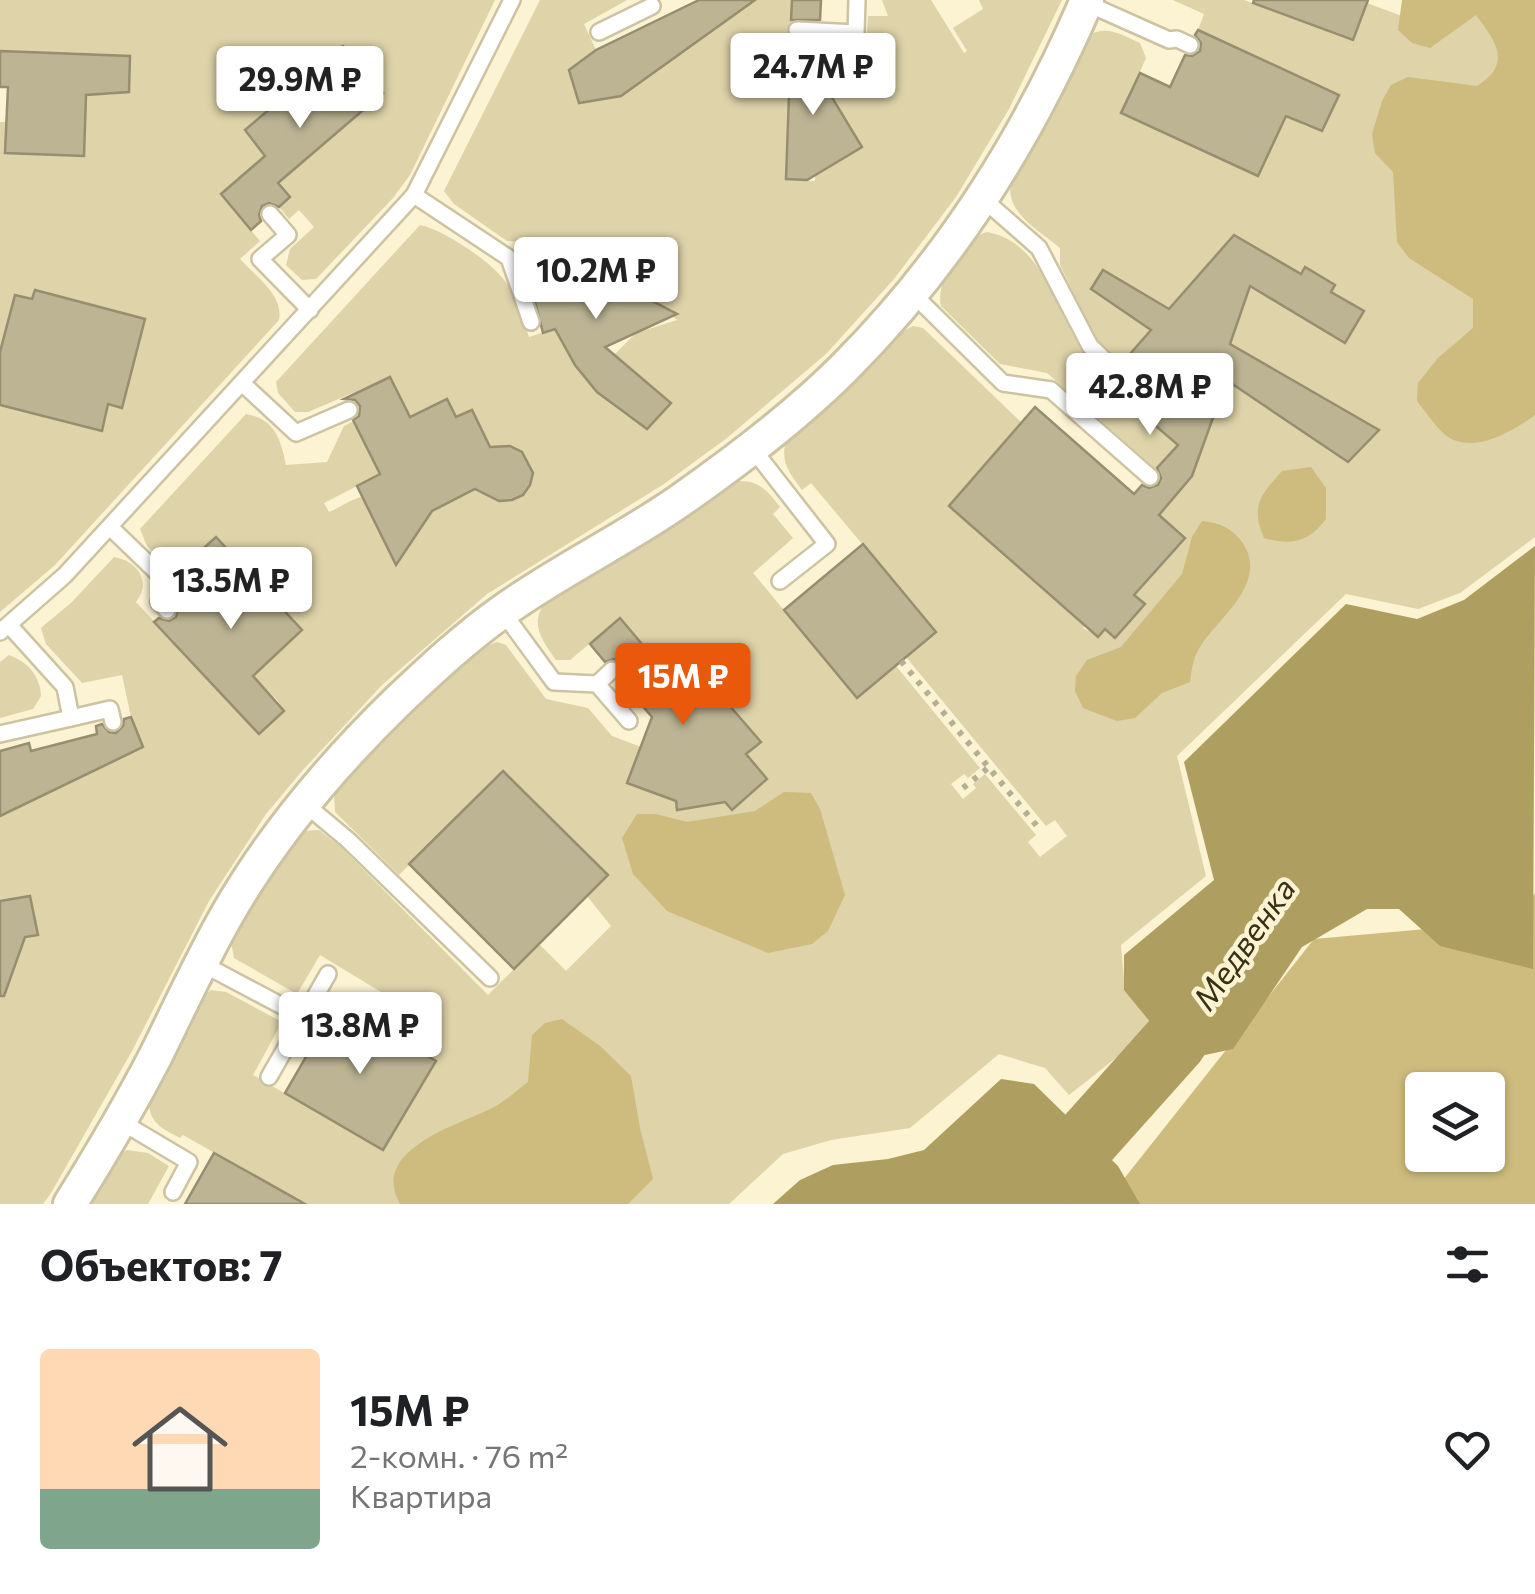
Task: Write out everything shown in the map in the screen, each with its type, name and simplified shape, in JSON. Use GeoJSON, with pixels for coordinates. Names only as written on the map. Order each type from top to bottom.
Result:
{"type":"FeatureCollection","features":[{"type":"Feature","properties":{"kind":"street"},"geometry":{"type":"LineString","coordinates":[[70,1204],[120,1121],[256,868],[305,804],[398,702],[502,611],[677,503],[752,448],[842,370],[912,294],[982,198],[1029,120],[1086,1]]}},
{"type":"Feature","properties":{"kind":"lane"},"geometry":{"type":"LineString","coordinates":[[72,718],[65,687],[4,628],[56,585],[414,196],[512,0]]}},
{"type":"Feature","properties":{"kind":"lane"},"geometry":{"type":"LineString","coordinates":[[797,30],[856,33],[857,0]]}},
{"type":"Feature","properties":{"kind":"lane"},"geometry":{"type":"LineString","coordinates":[[1086,1],[1169,40],[1190,45]]}},
{"type":"Feature","properties":{"kind":"lane"},"geometry":{"type":"LineString","coordinates":[[599,32],[655,2]]}},
{"type":"Feature","properties":{"kind":"lane"},"geometry":{"type":"LineString","coordinates":[[414,196],[509,258],[531,322]]}},
{"type":"Feature","properties":{"kind":"lane"},"geometry":{"type":"LineString","coordinates":[[982,198],[1039,248],[1090,346],[1116,370]]}},
{"type":"Feature","properties":{"kind":"lane"},"geometry":{"type":"LineString","coordinates":[[270,214],[288,235],[260,259],[310,310]]}},
{"type":"Feature","properties":{"kind":"lane"},"geometry":{"type":"LineString","coordinates":[[912,294],[1003,383],[1051,390],[1150,477]]}},
{"type":"Feature","properties":{"kind":"lane"},"geometry":{"type":"LineString","coordinates":[[242,383],[296,434],[348,410]]}},
{"type":"Feature","properties":{"kind":"lane"},"geometry":{"type":"LineString","coordinates":[[752,448],[826,544],[780,580]]}},
{"type":"Feature","properties":{"kind":"lane"},"geometry":{"type":"LineString","coordinates":[[110,527],[166,580],[159,602],[167,610]]}},
{"type":"Feature","properties":{"kind":"lane"},"geometry":{"type":"LineString","coordinates":[[502,611],[554,682],[596,684],[612,670]]}},
{"type":"Feature","properties":{"kind":"lane"},"geometry":{"type":"LineString","coordinates":[[596,684],[629,721]]}},
{"type":"Feature","properties":{"kind":"lane"},"geometry":{"type":"LineString","coordinates":[[0,734],[110,710],[113,722]]}},
{"type":"Feature","properties":{"kind":"lane"},"geometry":{"type":"LineString","coordinates":[[305,804],[348,840],[490,978]]}},
{"type":"Feature","properties":{"kind":"lane"},"geometry":{"type":"LineString","coordinates":[[202,963],[301,1016]]}},
{"type":"Feature","properties":{"kind":"lane"},"geometry":{"type":"LineString","coordinates":[[269,1077],[328,974]]}},
{"type":"Feature","properties":{"kind":"lane"},"geometry":{"type":"LineString","coordinates":[[120,1121],[196,1166],[173,1192]]}},
{"type":"Feature","properties":{"kind":"path"},"geometry":{"type":"LineString","coordinates":[[901,661],[1041,831]]}},
{"type":"Feature","properties":{"kind":"path"},"geometry":{"type":"LineString","coordinates":[[963,788],[988,768]]}},
{"type":"Feature","properties":{"kind":"shaded area"},"geometry":{"type":"Polygon","coordinates":[[[0,0],[495,0],[410,175],[316,279],[302,280],[286,265],[290,249],[314,227],[299,210],[289,219],[279,207],[290,197],[278,183],[383,92],[343,46],[245,130],[268,157],[221,195],[260,241],[240,259],[273,294],[279,320],[55,565],[0,612],[0,405],[101,431],[108,404],[122,407],[145,319],[35,291],[32,299],[15,296],[0,352],[0,122],[7,122],[6,153],[83,156],[85,120],[55,89],[108,95],[129,92],[130,57],[0,51],[0,0]]]}},
{"type":"Feature","properties":{"kind":"shaded area"},"geometry":{"type":"Polygon","coordinates":[[[540,0],[627,0],[584,24],[596,50],[569,70],[579,103],[621,96],[736,14],[730,0],[792,0],[786,179],[815,181],[817,142],[831,166],[861,147],[819,76],[819,48],[866,48],[868,16],[888,16],[882,0],[931,0],[964,53],[967,51],[953,28],[983,9],[979,0],[1062,0],[1009,109],[956,197],[894,279],[826,354],[727,438],[664,484],[487,594],[382,685],[302,771],[266,814],[209,901],[132,1051],[51,1193],[43,1204],[0,1204],[0,980],[9,982],[22,946],[9,940],[38,934],[30,896],[0,901],[0,814],[143,747],[131,717],[122,675],[82,683],[46,644],[41,628],[114,557],[122,559],[136,568],[142,580],[136,602],[259,734],[284,711],[236,658],[302,629],[216,537],[187,563],[174,549],[161,560],[147,546],[140,529],[246,414],[264,421],[275,432],[286,465],[327,462],[344,426],[354,421],[418,463],[371,479],[324,503],[329,512],[367,496],[438,497],[480,487],[499,501],[522,495],[533,473],[522,452],[491,450],[472,410],[456,417],[447,399],[410,417],[390,377],[308,412],[295,412],[278,393],[276,382],[420,225],[455,240],[501,276],[520,309],[529,337],[557,328],[593,386],[631,419],[647,429],[671,403],[614,355],[636,333],[677,320],[645,298],[609,283],[617,252],[568,244],[507,241],[454,204],[444,191],[540,0]]]}},
{"type":"Feature","properties":{"kind":"shaded area"},"geometry":{"type":"Polygon","coordinates":[[[1173,0],[1244,0],[1353,40],[1367,3],[1402,16],[1535,0],[1535,537],[1460,593],[1418,609],[1346,594],[1177,756],[1206,876],[1121,945],[1125,990],[1154,1028],[1069,1095],[1045,1068],[999,1054],[910,1128],[831,1140],[783,1154],[729,1204],[305,1204],[183,1135],[180,1138],[158,1125],[149,1102],[199,1000],[211,990],[226,992],[282,1022],[253,1075],[383,1150],[436,1062],[365,1020],[381,992],[320,955],[297,994],[234,958],[233,933],[302,831],[319,830],[342,848],[488,995],[539,944],[566,971],[611,926],[587,896],[607,875],[503,771],[399,875],[335,812],[334,795],[338,787],[369,751],[479,648],[497,642],[506,645],[546,699],[588,708],[612,736],[641,747],[628,783],[665,797],[672,779],[678,810],[716,804],[714,790],[732,809],[767,780],[746,755],[760,742],[678,645],[657,662],[620,618],[570,660],[556,660],[538,623],[548,599],[737,481],[751,482],[767,491],[780,507],[773,514],[793,538],[753,573],[857,698],[896,666],[980,768],[951,784],[963,799],[985,774],[1036,835],[1028,842],[1040,857],[1067,836],[1055,820],[1046,826],[906,657],[936,632],[811,483],[802,490],[784,453],[787,439],[894,336],[913,326],[923,328],[1022,423],[949,507],[1085,625],[1083,628],[1105,629],[1115,638],[1106,570],[1045,502],[1142,587],[1184,538],[1159,515],[1180,490],[1047,373],[1000,364],[941,306],[942,285],[952,262],[968,243],[987,232],[1022,249],[1045,279],[1082,349],[1109,377],[1106,382],[1197,461],[1205,440],[1199,433],[1219,375],[1348,462],[1378,430],[1230,344],[1249,286],[1345,342],[1364,311],[1331,292],[1305,268],[1301,274],[1235,235],[1169,309],[1146,296],[1151,330],[1121,363],[1097,341],[1060,265],[1060,248],[1016,209],[1010,188],[1013,176],[1088,36],[1095,33],[1114,32],[1140,43],[1146,58],[1122,112],[1251,98],[1308,127],[1338,95],[1198,30],[1204,14],[1173,0]]]}},
{"type":"Feature","properties":{"kind":"shaded area"},"geometry":{"type":"Polygon","coordinates":[[[1402,0],[1535,0],[1535,415],[1502,435],[1477,443],[1452,439],[1417,401],[1418,383],[1438,358],[1473,328],[1473,299],[1409,258],[1397,242],[1393,172],[1375,153],[1372,134],[1391,85],[1408,77],[1477,86],[1495,69],[1498,52],[1476,15],[1430,48],[1412,43],[1398,30],[1402,0]]]}},
{"type":"Feature","properties":{"kind":"shaded area"},"geometry":{"type":"Polygon","coordinates":[[[1311,467],[1326,488],[1326,519],[1313,533],[1299,540],[1264,538],[1258,517],[1263,494],[1282,471],[1311,467]]]}},
{"type":"Feature","properties":{"kind":"shaded area"},"geometry":{"type":"Polygon","coordinates":[[[1202,521],[1224,527],[1238,537],[1249,556],[1250,570],[1240,597],[1199,648],[1190,682],[1162,693],[1135,718],[1117,721],[1083,708],[1075,691],[1076,676],[1087,660],[1121,647],[1182,574],[1192,537],[1202,521]]]}},
{"type":"Feature","properties":{"kind":"shaded area"},"geometry":{"type":"Polygon","coordinates":[[[9,655],[32,671],[41,696],[33,709],[0,718],[0,662],[9,655]]]}},
{"type":"Feature","properties":{"kind":"shaded area"},"geometry":{"type":"Polygon","coordinates":[[[784,792],[811,793],[820,809],[845,895],[828,931],[812,944],[768,953],[667,911],[633,874],[622,838],[637,814],[656,814],[687,822],[755,811],[784,792]]]}},
{"type":"Feature","properties":{"kind":"shaded area"},"geometry":{"type":"Polygon","coordinates":[[[1535,893],[1535,1204],[1104,1204],[1314,939],[1516,921],[1535,893]]]}},
{"type":"Feature","properties":{"kind":"shaded area"},"geometry":{"type":"Polygon","coordinates":[[[562,1019],[600,1046],[631,1076],[653,1179],[628,1204],[400,1204],[394,1185],[396,1169],[406,1154],[439,1132],[495,1106],[528,1082],[532,1035],[545,1023],[562,1019]]]}},
{"type":"Feature","properties":{"kind":"shaded area"},"geometry":{"type":"Polygon","coordinates":[[[127,1150],[148,1153],[169,1166],[148,1204],[87,1204],[118,1155],[127,1150]]]}},
{"type":"Feature","properties":{"kind":"water"},"geometry":{"type":"Polygon","coordinates":[[[1535,546],[1533,969],[1440,946],[1399,909],[1367,909],[1302,947],[1233,1049],[1205,1055],[1174,1042],[1154,1027],[1124,990],[1124,955],[1214,880],[1184,762],[1346,604],[1417,619],[1464,600],[1535,546]]]}},
{"type":"Feature","properties":{"kind":"water"},"geometry":{"type":"Polygon","coordinates":[[[1001,1079],[1034,1084],[1118,1166],[1140,1204],[773,1204],[800,1180],[833,1165],[888,1159],[924,1150],[1001,1079]]]}},
{"type":"Feature","properties":{"kind":"building"},"geometry":{"type":"Polygon","coordinates":[[[699,0],[755,0],[621,96],[579,103],[569,70],[596,50],[699,0]]]}},
{"type":"Feature","properties":{"kind":"building"},"geometry":{"type":"Polygon","coordinates":[[[792,0],[821,0],[820,20],[791,20],[792,0]]]}},
{"type":"Feature","properties":{"kind":"building"},"geometry":{"type":"Polygon","coordinates":[[[1368,0],[1353,40],[1253,3],[1368,0]]]}},
{"type":"Feature","properties":{"kind":"building"},"geometry":{"type":"Polygon","coordinates":[[[1198,30],[1339,95],[1322,131],[1286,116],[1258,176],[1121,113],[1140,73],[1170,87],[1185,55],[1200,51],[1201,43],[1195,35],[1198,30]]]}},
{"type":"Feature","properties":{"kind":"building"},"geometry":{"type":"Polygon","coordinates":[[[791,39],[820,42],[819,76],[862,147],[807,180],[786,179],[791,39]]]}},
{"type":"Feature","properties":{"kind":"building"},"geometry":{"type":"Polygon","coordinates":[[[343,46],[383,93],[278,183],[290,197],[279,207],[269,203],[262,206],[261,221],[251,230],[221,194],[265,156],[245,130],[343,46]]]}},
{"type":"Feature","properties":{"kind":"building"},"geometry":{"type":"Polygon","coordinates":[[[0,51],[130,56],[129,92],[86,95],[84,156],[5,153],[8,87],[0,87],[0,51]]]}},
{"type":"Feature","properties":{"kind":"building"},"geometry":{"type":"Polygon","coordinates":[[[1234,235],[1301,274],[1305,267],[1335,285],[1331,292],[1364,311],[1345,343],[1250,286],[1230,344],[1379,430],[1348,462],[1219,375],[1205,416],[1219,401],[1192,476],[1159,515],[1185,538],[1134,595],[1145,604],[1115,638],[1105,629],[1098,637],[949,506],[1035,407],[1134,494],[1142,485],[1158,485],[1161,478],[1157,468],[1178,445],[1105,382],[1124,377],[1123,362],[1151,330],[1091,289],[1103,270],[1169,309],[1234,235]]]}},
{"type":"Feature","properties":{"kind":"building"},"geometry":{"type":"Polygon","coordinates":[[[530,244],[567,244],[618,252],[609,283],[677,314],[605,347],[671,403],[647,429],[597,392],[575,365],[555,329],[543,333],[533,294],[530,244]]]}},
{"type":"Feature","properties":{"kind":"building"},"geometry":{"type":"Polygon","coordinates":[[[35,290],[145,319],[122,408],[108,404],[102,431],[0,405],[0,352],[15,295],[32,299],[35,290]]]}},
{"type":"Feature","properties":{"kind":"building"},"geometry":{"type":"Polygon","coordinates":[[[390,377],[410,417],[447,399],[456,417],[472,410],[490,447],[510,446],[522,452],[533,473],[523,495],[512,500],[499,501],[475,489],[432,511],[396,565],[357,486],[380,474],[353,420],[359,416],[360,406],[355,400],[344,399],[390,377]]]}},
{"type":"Feature","properties":{"kind":"building"},"geometry":{"type":"Polygon","coordinates":[[[216,537],[302,630],[253,676],[284,711],[259,734],[154,622],[176,617],[175,602],[201,578],[187,563],[216,537]]]}},
{"type":"Feature","properties":{"kind":"building"},"geometry":{"type":"Polygon","coordinates":[[[863,544],[936,632],[857,698],[784,610],[863,544]]]}},
{"type":"Feature","properties":{"kind":"building"},"geometry":{"type":"Polygon","coordinates":[[[620,618],[657,662],[677,645],[761,742],[746,754],[767,779],[732,810],[725,802],[677,810],[676,801],[627,783],[652,717],[619,679],[623,672],[621,663],[614,659],[605,662],[590,644],[620,618]]]}},
{"type":"Feature","properties":{"kind":"building"},"geometry":{"type":"Polygon","coordinates":[[[131,717],[143,747],[0,816],[0,751],[29,743],[31,751],[97,734],[96,726],[102,724],[116,733],[124,719],[131,717]]]}},
{"type":"Feature","properties":{"kind":"building"},"geometry":{"type":"Polygon","coordinates":[[[503,771],[608,875],[514,969],[409,864],[503,771]]]}},
{"type":"Feature","properties":{"kind":"building"},"geometry":{"type":"Polygon","coordinates":[[[30,896],[38,935],[25,937],[4,996],[0,996],[0,901],[30,896]]]}},
{"type":"Feature","properties":{"kind":"building"},"geometry":{"type":"Polygon","coordinates":[[[337,1003],[436,1061],[383,1150],[285,1093],[337,1003]]]}},
{"type":"Feature","properties":{"kind":"building"},"geometry":{"type":"Polygon","coordinates":[[[214,1153],[250,1173],[305,1204],[185,1204],[214,1153]]]}},
{"type":"Feature","properties":{"kind":"waterway","name":"Медвенка"},"geometry":{"type":"LineString","coordinates":[[1016,1204],[1089,1137],[1174,1042],[1223,968]]}}]}
